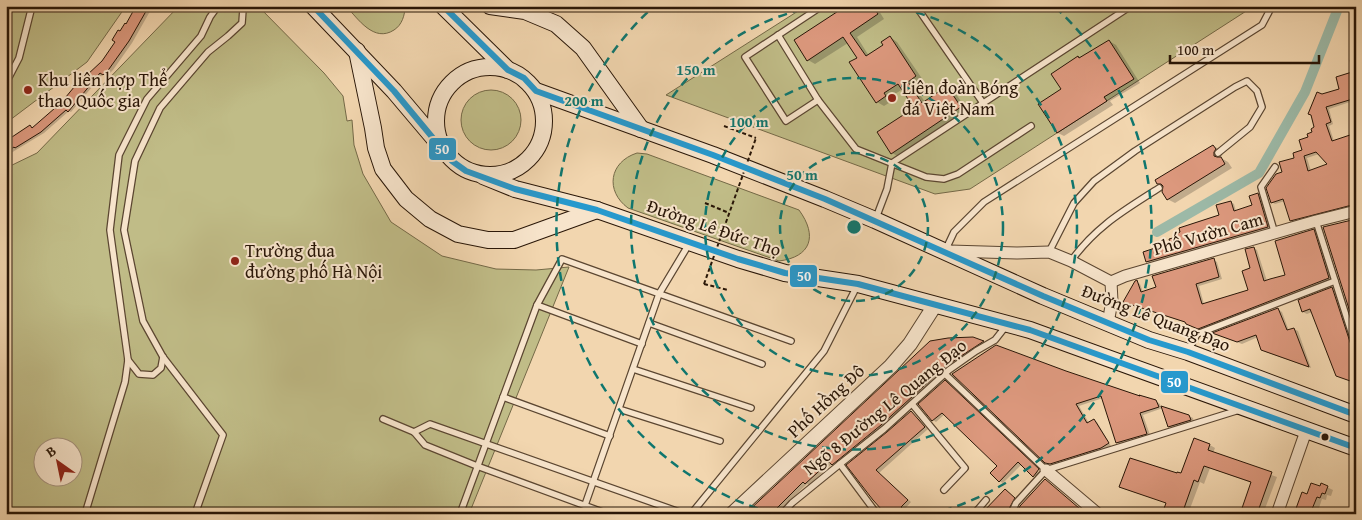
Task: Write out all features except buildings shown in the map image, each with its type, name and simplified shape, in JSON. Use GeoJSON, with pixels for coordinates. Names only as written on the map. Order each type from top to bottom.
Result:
{"type":"FeatureCollection","features":[{"type":"Feature","properties":{"kind":"main road"},"geometry":{"type":"LineString","coordinates":[[313,6],[394,91],[452,160],[466,171],[483,176],[501,175],[517,168],[531,157],[540,142],[545,125],[543,107],[536,91],[524,78],[508,70],[490,67],[472,70],[456,79],[443,93],[436,110],[436,129],[441,146]]}},
{"type":"Feature","properties":{"kind":"main road"},"geometry":{"type":"LineString","coordinates":[[443,6],[508,70]]}},
{"type":"Feature","properties":{"kind":"main road"},"geometry":{"type":"LineString","coordinates":[[490,6],[526,11],[556,24],[583,48],[641,129]]}},
{"type":"Feature","properties":{"kind":"main road"},"geometry":{"type":"LineString","coordinates":[[357,51],[374,128],[376,148],[383,169],[406,199],[430,219],[458,234],[488,240],[514,240],[597,210]]}},
{"type":"Feature","properties":{"kind":"main road"},"geometry":{"type":"LineString","coordinates":[[536,91],[713,155],[875,220],[945,251]]}},
{"type":"Feature","properties":{"kind":"main road","name":"Đường Lê Đức Thọ"},"geometry":{"type":"LineString","coordinates":[[483,176],[515,189],[597,210],[786,274],[858,284],[935,305]]}},
{"type":"Feature","properties":{"kind":"main road","name":"Đường Lê Quang Đạo"},"geometry":{"type":"LineString","coordinates":[[945,251],[1043,296],[1149,340],[1188,352],[1356,415]]}},
{"type":"Feature","properties":{"kind":"main road"},"geometry":{"type":"LineString","coordinates":[[935,305],[1039,333],[1356,448]]}},
{"type":"Feature","properties":{"kind":"street","name":"Phố Vườn Cam"},"geometry":{"type":"LineString","coordinates":[[1111,282],[1125,276],[1356,210]]}},
{"type":"Feature","properties":{"kind":"street"},"geometry":{"type":"LineString","coordinates":[[945,251],[1049,252],[1071,260],[1111,282],[1112,301],[1108,323]]}},
{"type":"Feature","properties":{"kind":"street","name":"Phố Hồng Đô"},"geometry":{"type":"LineString","coordinates":[[732,514],[891,366],[910,344],[935,305]]}},
{"type":"Feature","properties":{"kind":"street"},"geometry":{"type":"LineString","coordinates":[[1277,514],[1306,431]]}},
{"type":"Feature","properties":{"kind":"street"},"geometry":{"type":"LineString","coordinates":[[1046,470],[1098,514]]}},
{"type":"Feature","properties":{"kind":"lane"},"geometry":{"type":"LineString","coordinates":[[6,83],[19,58],[32,6]]}},
{"type":"Feature","properties":{"kind":"lane"},"geometry":{"type":"LineString","coordinates":[[85,514],[125,382],[128,360],[110,230],[119,156],[147,99],[201,36],[210,17],[218,6]]}},
{"type":"Feature","properties":{"kind":"lane"},"geometry":{"type":"LineString","coordinates":[[195,514],[223,435],[164,357],[143,320],[124,230],[135,161],[160,108],[208,52],[242,23],[243,9],[238,6]]}},
{"type":"Feature","properties":{"kind":"lane"},"geometry":{"type":"LineString","coordinates":[[818,100],[786,121],[745,57],[822,6]]}},
{"type":"Feature","properties":{"kind":"lane"},"geometry":{"type":"LineString","coordinates":[[916,6],[983,103]]}},
{"type":"Feature","properties":{"kind":"lane"},"geometry":{"type":"LineString","coordinates":[[875,220],[887,189],[892,163],[1131,6]]}},
{"type":"Feature","properties":{"kind":"lane"},"geometry":{"type":"LineString","coordinates":[[945,251],[954,232],[984,202],[1262,26],[1271,9],[1279,6]]}},
{"type":"Feature","properties":{"kind":"lane"},"geometry":{"type":"LineString","coordinates":[[778,35],[818,100],[856,149],[926,178],[944,179],[958,174],[1031,126]]}},
{"type":"Feature","properties":{"kind":"lane"},"geometry":{"type":"LineString","coordinates":[[1049,252],[1074,203],[1094,181],[1135,151],[1235,87],[1248,81],[1257,91],[1262,107],[1250,127],[1218,153]]}},
{"type":"Feature","properties":{"kind":"lane"},"geometry":{"type":"LineString","coordinates":[[1275,168],[1261,187],[1275,234]]}},
{"type":"Feature","properties":{"kind":"lane"},"geometry":{"type":"LineString","coordinates":[[1071,260],[1083,244],[1110,219],[1159,188]]}},
{"type":"Feature","properties":{"kind":"lane"},"geometry":{"type":"LineString","coordinates":[[1316,220],[1356,347]]}},
{"type":"Feature","properties":{"kind":"lane"},"geometry":{"type":"LineString","coordinates":[[585,505],[659,294],[690,242]]}},
{"type":"Feature","properties":{"kind":"lane"},"geometry":{"type":"LineString","coordinates":[[460,514],[537,305],[562,259],[792,341]]}},
{"type":"Feature","properties":{"kind":"lane"},"geometry":{"type":"LineString","coordinates":[[1188,352],[1197,334],[1335,281]]}},
{"type":"Feature","properties":{"kind":"lane"},"geometry":{"type":"LineString","coordinates":[[691,514],[824,351],[858,284]]}},
{"type":"Feature","properties":{"kind":"lane"},"geometry":{"type":"LineString","coordinates":[[537,305],[642,344]]}},
{"type":"Feature","properties":{"kind":"lane"},"geometry":{"type":"LineString","coordinates":[[649,323],[762,364]]}},
{"type":"Feature","properties":{"kind":"lane","name":"Ngõ 8 Đường Lê Quang Đạo"},"geometry":{"type":"LineString","coordinates":[[782,514],[792,503],[884,429],[944,374],[976,350],[995,340],[1007,325]]}},
{"type":"Feature","properties":{"kind":"lane"},"geometry":{"type":"LineString","coordinates":[[128,360],[140,374],[153,375],[161,368],[164,357]]}},
{"type":"Feature","properties":{"kind":"lane"},"geometry":{"type":"LineString","coordinates":[[633,369],[751,408]]}},
{"type":"Feature","properties":{"kind":"lane"},"geometry":{"type":"LineString","coordinates":[[944,374],[1046,470]]}},
{"type":"Feature","properties":{"kind":"lane"},"geometry":{"type":"LineString","coordinates":[[503,397],[610,436]]}},
{"type":"Feature","properties":{"kind":"lane"},"geometry":{"type":"LineString","coordinates":[[912,404],[965,468],[944,490]]}},
{"type":"Feature","properties":{"kind":"lane"},"geometry":{"type":"LineString","coordinates":[[619,408],[720,441]]}},
{"type":"Feature","properties":{"kind":"lane"},"geometry":{"type":"LineString","coordinates":[[1011,514],[1016,503],[1046,470],[1246,408]]}},
{"type":"Feature","properties":{"kind":"lane"},"geometry":{"type":"LineString","coordinates":[[383,419],[414,432],[425,445],[608,514]]}},
{"type":"Feature","properties":{"kind":"lane"},"geometry":{"type":"LineString","coordinates":[[414,432],[430,424],[685,514]]}},
{"type":"Feature","properties":{"kind":"lane"},"geometry":{"type":"LineString","coordinates":[[840,464],[877,514]]}},
{"type":"Feature","properties":{"kind":"lane"},"geometry":{"type":"LineString","coordinates":[[974,514],[986,500]]}},
{"type":"Feature","properties":{"kind":"path"},"geometry":{"type":"LineString","coordinates":[[6,19],[8,6]]}},
{"type":"Feature","properties":{"kind":"path"},"geometry":{"type":"LineString","coordinates":[[724,126],[756,138],[704,284],[728,290]]}},
{"type":"Feature","properties":{"kind":"path"},"geometry":{"type":"LineString","coordinates":[[705,203],[729,213]]}},
{"type":"Feature","properties":{"kind":"shaded area","name":"Khu liên hợp Thể thao Quốc gia"},"geometry":{"type":"Polygon","coordinates":[[[6,6],[126,6],[87,62],[6,123],[6,6]]]}},
{"type":"Feature","properties":{"kind":"shaded area","name":"Trường đua đường phố Hà Nội"},"geometry":{"type":"Polygon","coordinates":[[[179,6],[258,6],[324,73],[343,96],[347,121],[352,120],[354,145],[363,174],[391,222],[442,256],[496,269],[536,270],[569,267],[469,514],[6,514],[6,168],[37,153],[179,6]]]}},
{"type":"Feature","properties":{"kind":"shaded area"},"geometry":{"type":"Polygon","coordinates":[[[346,6],[405,6],[401,23],[394,30],[380,34],[367,28],[346,6]]]}},
{"type":"Feature","properties":{"kind":"shaded area","name":"Liên đoàn Bóng đá Việt Nam"},"geometry":{"type":"Polygon","coordinates":[[[806,6],[1254,6],[970,189],[935,194],[666,95],[806,6]]]}},
{"type":"Feature","properties":{"kind":"shaded area"},"geometry":{"type":"Polygon","coordinates":[[[485,90],[497,90],[508,95],[516,103],[521,114],[519,132],[508,145],[497,150],[485,150],[474,145],[466,137],[461,126],[461,114],[466,103],[474,95],[485,90]]]}},
{"type":"Feature","properties":{"kind":"shaded area"},"geometry":{"type":"Polygon","coordinates":[[[637,153],[647,154],[799,210],[808,228],[808,244],[798,255],[779,261],[628,208],[616,194],[613,178],[621,163],[637,153]]]}},
{"type":"Feature","properties":{"kind":"waterway"},"geometry":{"type":"LineString","coordinates":[[1157,232],[1259,173],[1305,92],[1339,6]]}},
{"type":"Feature","properties":{"kind":"transit line","name":"50"},"geometry":{"type":"LineString","coordinates":[[313,6],[394,91],[452,161],[466,171],[515,189],[597,210],[738,259],[785,273],[858,284],[1030,330],[1356,448]]}},
{"type":"Feature","properties":{"kind":"transit line","name":"50"},"geometry":{"type":"LineString","coordinates":[[443,6],[508,70],[524,78],[536,91],[713,155],[825,199],[1043,296],[1149,340],[1188,352],[1356,415]]}},
{"type":"Feature","properties":{"kind":"place","name":"Khu liên hợp Thể thao Quốc gia"},"geometry":{"type":"Point","coordinates":[28,90]}},
{"type":"Feature","properties":{"kind":"place","name":"Liên đoàn Bóng đá Việt Nam"},"geometry":{"type":"Point","coordinates":[892,98]}},
{"type":"Feature","properties":{"kind":"place","name":"Trường đua đường phố Hà Nội"},"geometry":{"type":"Point","coordinates":[235,261]}}]}
